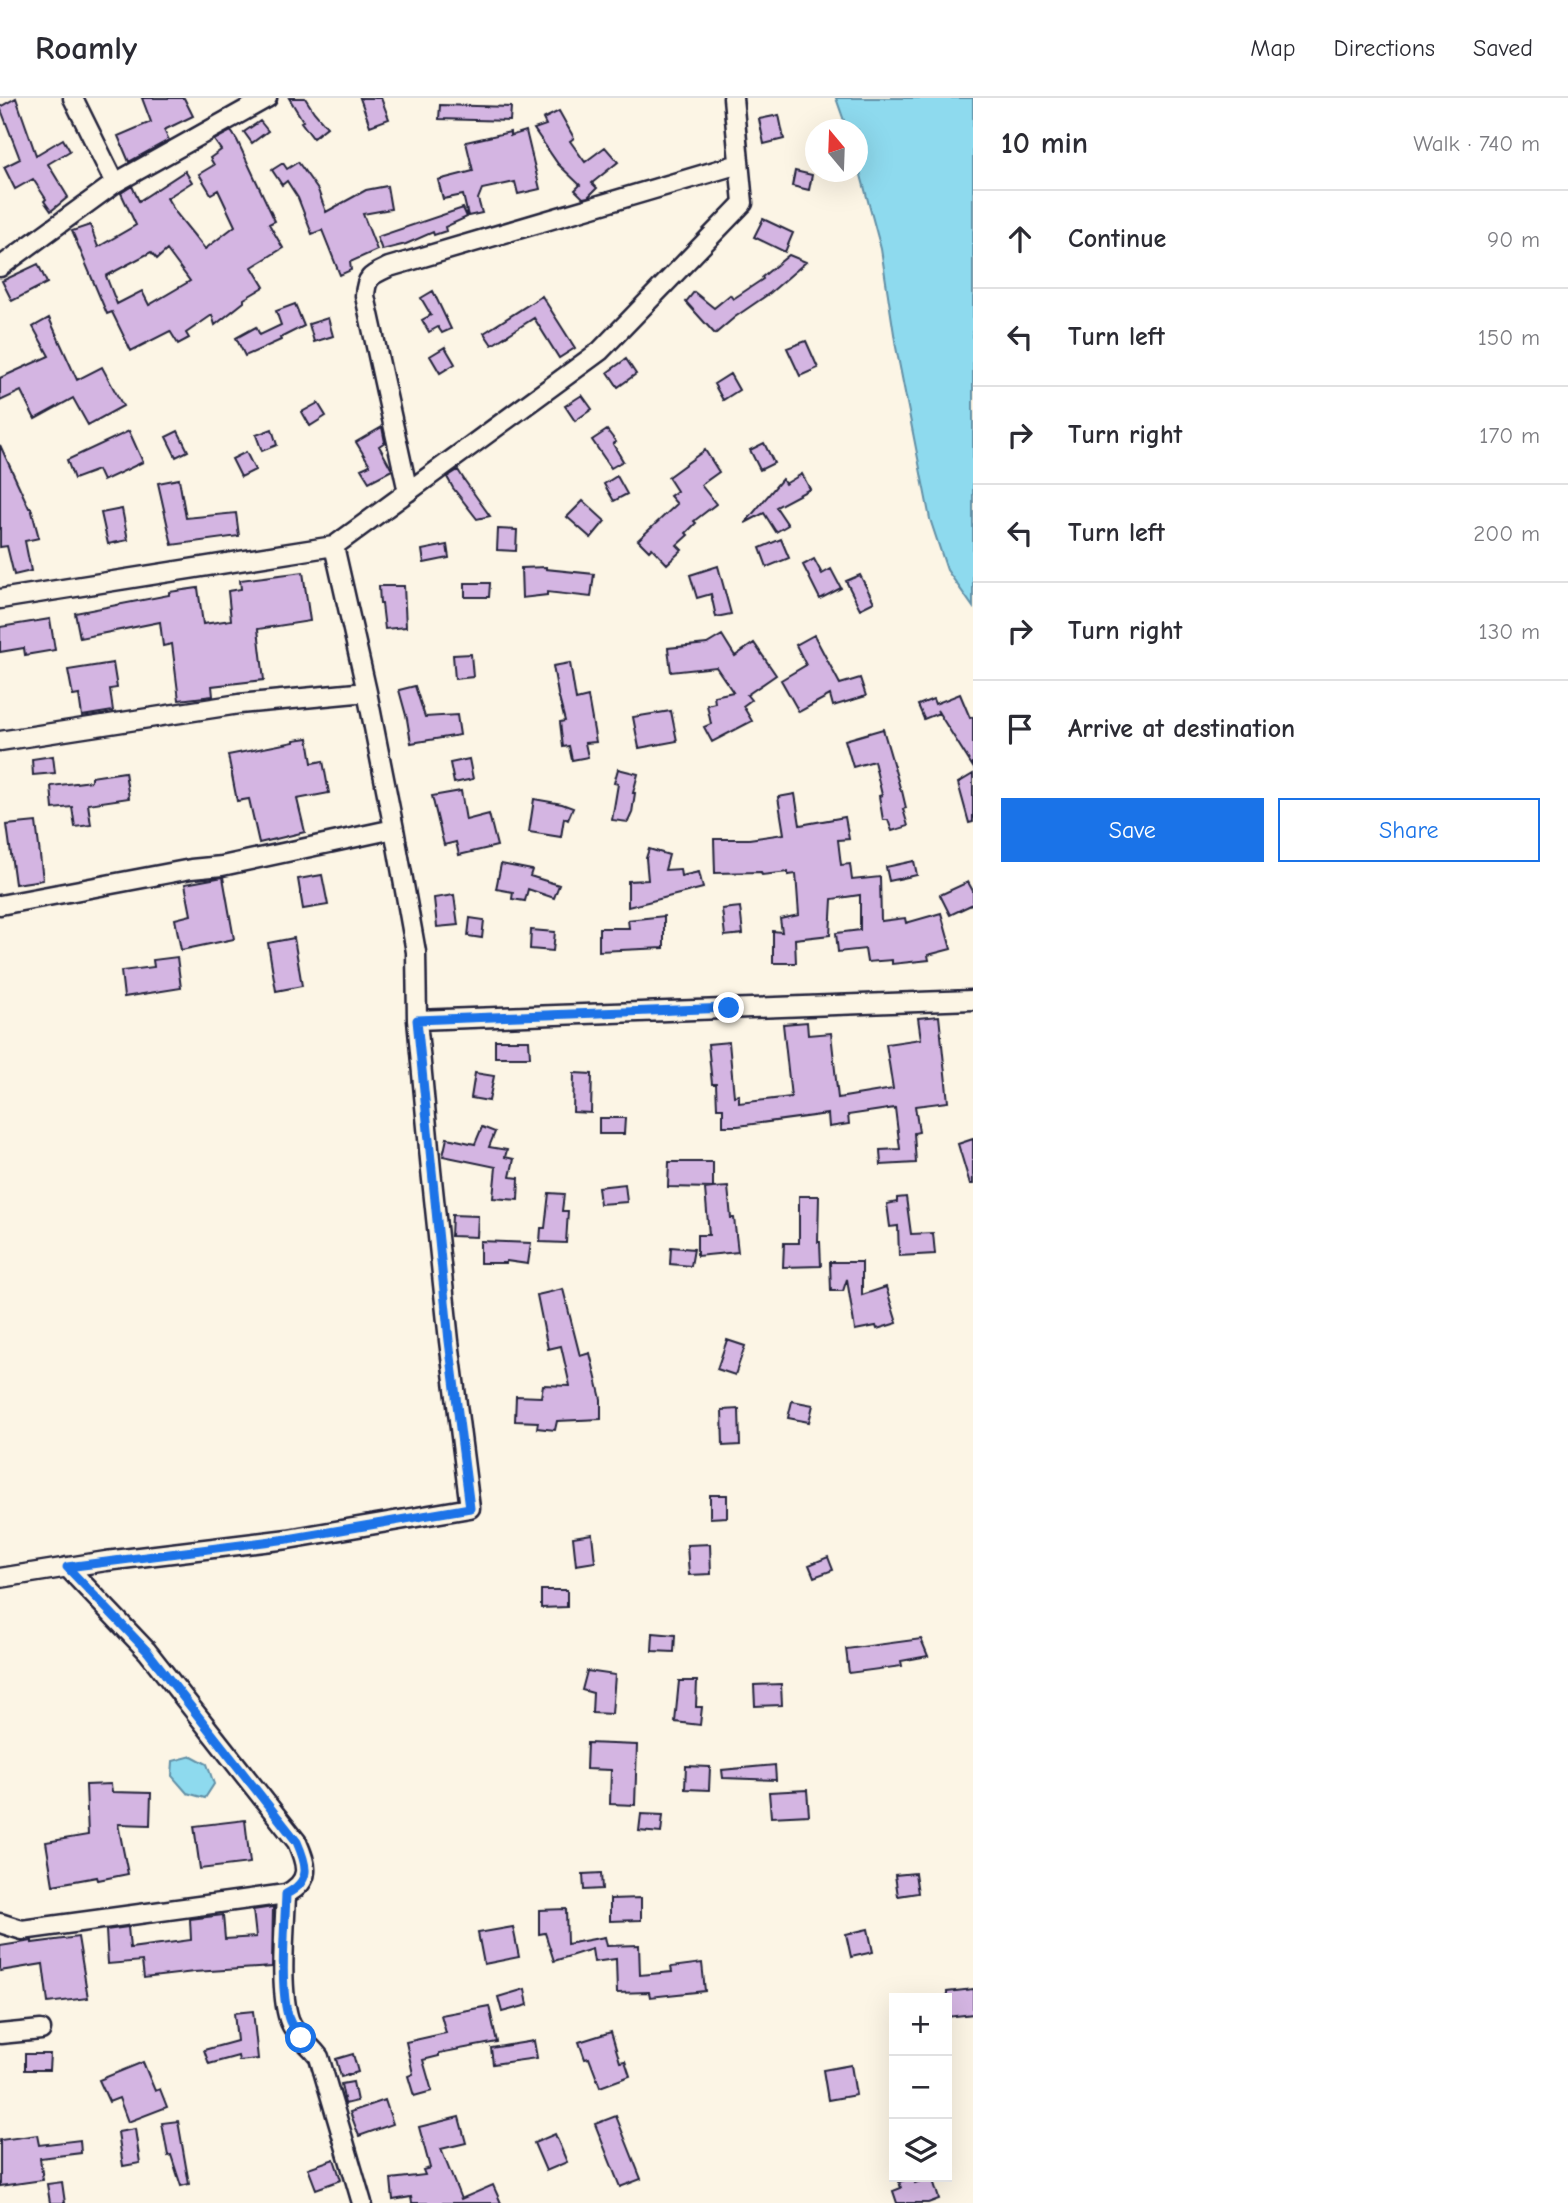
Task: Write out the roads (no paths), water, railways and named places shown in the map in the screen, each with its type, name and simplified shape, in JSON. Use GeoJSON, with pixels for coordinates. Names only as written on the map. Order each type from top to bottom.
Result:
{"type":"FeatureCollection","features":[{"type":"Feature","properties":{"kind":"street"},"geometry":{"type":"LineString","coordinates":[[73,98],[115,183]]}},
{"type":"Feature","properties":{"kind":"street"},"geometry":{"type":"LineString","coordinates":[[0,267],[115,183],[267,98]]}},
{"type":"Feature","properties":{"kind":"street"},"geometry":{"type":"LineString","coordinates":[[0,599],[334,546],[600,351],[743,203],[733,98]]}},
{"type":"Feature","properties":{"kind":"street"},"geometry":{"type":"LineString","coordinates":[[408,492],[365,296],[366,282],[373,275],[389,267],[739,164]]}},
{"type":"Feature","properties":{"kind":"street"},"geometry":{"type":"LineString","coordinates":[[0,1578],[288,1539],[470,1508],[446,1314],[417,1020],[416,952],[367,692],[334,546]]}},
{"type":"Feature","properties":{"kind":"street"},"geometry":{"type":"LineString","coordinates":[[0,741],[239,704],[367,692]]}},
{"type":"Feature","properties":{"kind":"street"},"geometry":{"type":"LineString","coordinates":[[0,905],[191,869],[222,866],[394,829]]}},
{"type":"Feature","properties":{"kind":"street"},"geometry":{"type":"LineString","coordinates":[[417,1020],[973,1000]]}},
{"type":"Feature","properties":{"kind":"street"},"geometry":{"type":"LineString","coordinates":[[0,1923],[22,1930],[286,1894],[298,1888],[304,1877],[306,1863],[297,1842],[147,1651],[67,1567]]}},
{"type":"Feature","properties":{"kind":"street"},"geometry":{"type":"LineString","coordinates":[[286,1894],[284,1961],[289,2021],[319,2057],[362,2203]]}},
{"type":"Feature","properties":{"kind":"street"},"geometry":{"type":"LineString","coordinates":[[0,2034],[41,2030]]}},
{"type":"Feature","properties":{"kind":"water"},"geometry":{"type":"Polygon","coordinates":[[[836,98],[973,98],[973,607],[947,570],[930,519],[896,347],[881,249],[863,182],[868,182],[868,119],[843,119],[836,98]]]}},
{"type":"Feature","properties":{"kind":"water"},"geometry":{"type":"Polygon","coordinates":[[[192,1756],[207,1764],[214,1784],[205,1798],[187,1793],[172,1776],[173,1761],[192,1756]]]}}]}
